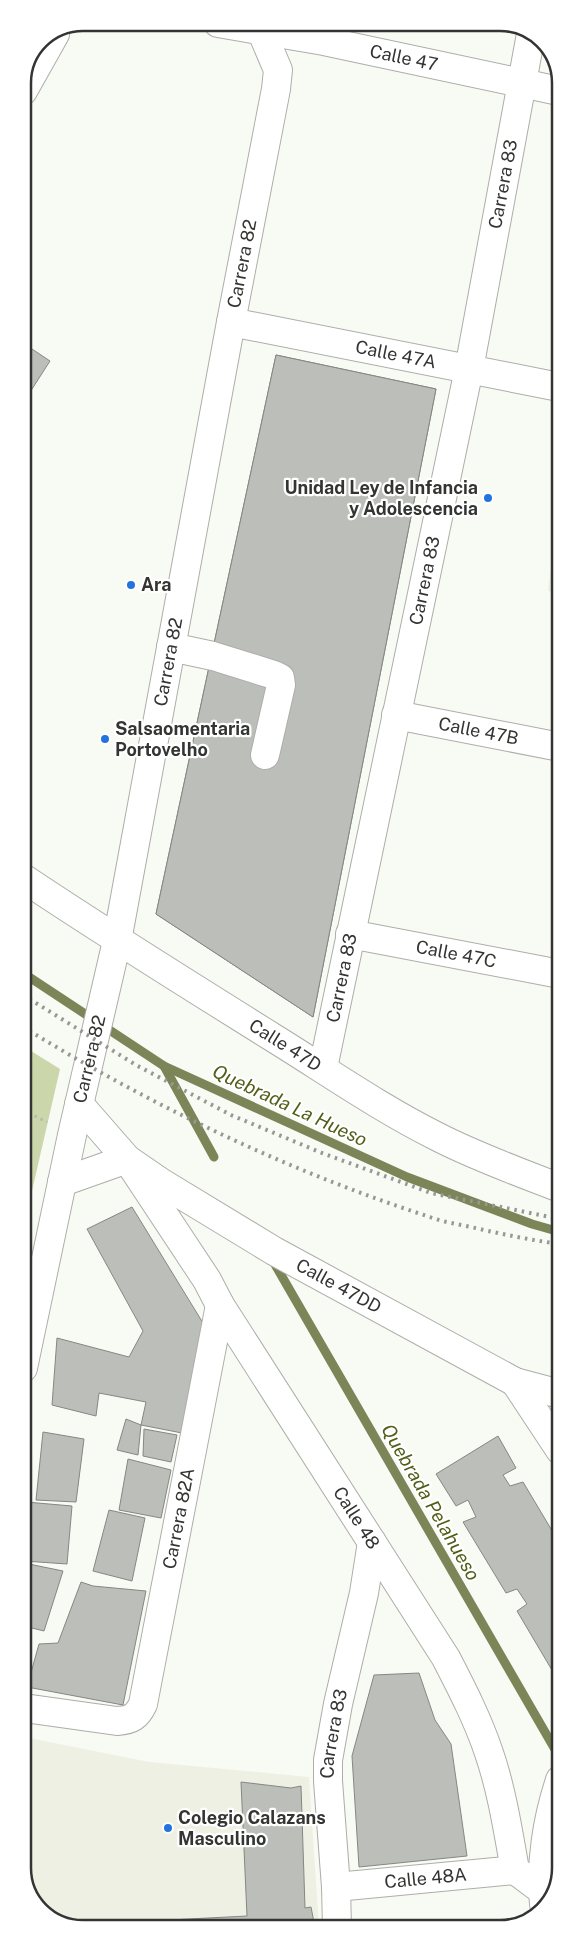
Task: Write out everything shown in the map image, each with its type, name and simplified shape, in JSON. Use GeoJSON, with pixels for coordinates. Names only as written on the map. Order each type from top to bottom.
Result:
{"type":"FeatureCollection","features":[{"type":"Feature","properties":{"kind":"street"},"geometry":{"type":"LineString","coordinates":[[264,31],[278,70]]}},
{"type":"Feature","properties":{"kind":"street"},"geometry":{"type":"LineString","coordinates":[[278,70],[304,31]]}},
{"type":"Feature","properties":{"kind":"street","name":"Calle 47"},"geometry":{"type":"LineString","coordinates":[[309,31],[522,84],[552,90]]}},
{"type":"Feature","properties":{"kind":"street","name":"Carrera 83"},"geometry":{"type":"LineString","coordinates":[[323,1068],[469,369],[530,41]]}},
{"type":"Feature","properties":{"kind":"street"},"geometry":{"type":"LineString","coordinates":[[32,74],[50,43]]}},
{"type":"Feature","properties":{"kind":"street","name":"Carrera 82"},"geometry":{"type":"LineString","coordinates":[[31,1303],[62,1182],[117,940],[278,70]]}},
{"type":"Feature","properties":{"kind":"street","name":"Calle 47A"},"geometry":{"type":"LineString","coordinates":[[231,322],[552,385]]}},
{"type":"Feature","properties":{"kind":"street"},"geometry":{"type":"LineString","coordinates":[[171,647],[213,656],[274,674],[280,678],[281,685],[265,755]]}},
{"type":"Feature","properties":{"kind":"street","name":"Calle 47B"},"geometry":{"type":"LineString","coordinates":[[396,715],[552,745]]}},
{"type":"Feature","properties":{"kind":"street","name":"Calle 47D"},"geometry":{"type":"LineString","coordinates":[[31,883],[117,940],[360,1093],[438,1138],[552,1185]]}},
{"type":"Feature","properties":{"kind":"street","name":"Calle 47C"},"geometry":{"type":"LineString","coordinates":[[350,934],[552,972]]}},
{"type":"Feature","properties":{"kind":"street","name":"Calle 47DD"},"geometry":{"type":"LineString","coordinates":[[79,1104],[128,1159],[162,1183],[274,1251],[514,1382],[552,1392]]}},
{"type":"Feature","properties":{"kind":"street"},"geometry":{"type":"LineString","coordinates":[[62,1182],[128,1159]]}},
{"type":"Feature","properties":{"kind":"street","name":"Calle 48"},"geometry":{"type":"LineString","coordinates":[[128,1159],[438,1644],[472,1710],[490,1753],[505,1815],[515,1870]]}},
{"type":"Feature","properties":{"kind":"street","name":"Carrera 82A"},"geometry":{"type":"LineString","coordinates":[[31,1709],[125,1721],[136,1717],[143,1704],[220,1305]]}},
{"type":"Feature","properties":{"kind":"street"},"geometry":{"type":"LineString","coordinates":[[514,1382],[552,1438]]}},
{"type":"Feature","properties":{"kind":"street","name":"Carrera 83"},"geometry":{"type":"LineString","coordinates":[[338,1920],[328,1760],[342,1686],[364,1593],[372,1542]]}},
{"type":"Feature","properties":{"kind":"street"},"geometry":{"type":"LineString","coordinates":[[546,1891],[545,1846],[552,1816]]}},
{"type":"Feature","properties":{"kind":"street"},"geometry":{"type":"LineString","coordinates":[[515,1870],[544,1894]]}},
{"type":"Feature","properties":{"kind":"street","name":"Calle 48A"},"geometry":{"type":"LineString","coordinates":[[336,1887],[515,1870]]}},
{"type":"Feature","properties":{"kind":"shaded area"},"geometry":{"type":"Polygon","coordinates":[[[552,560],[552,592],[548,591],[552,560]]]}},
{"type":"Feature","properties":{"kind":"shaded area","name":"Colegio Calazans Masculino"},"geometry":{"type":"Polygon","coordinates":[[[31,1738],[149,1762],[309,1777],[318,1920],[80,1920],[57,1913],[38,1894],[32,1878],[31,1868],[31,1738]]]}},
{"type":"Feature","properties":{"kind":"green space"},"geometry":{"type":"Polygon","coordinates":[[[31,1051],[60,1069],[31,1195],[31,1051]]]}},
{"type":"Feature","properties":{"kind":"building"},"geometry":{"type":"Polygon","coordinates":[[[31,348],[50,361],[31,391],[31,348]]]}},
{"type":"Feature","properties":{"kind":"building"},"geometry":{"type":"Polygon","coordinates":[[[276,355],[436,389],[313,1017],[156,914],[276,355]]]}},
{"type":"Feature","properties":{"kind":"building"},"geometry":{"type":"Polygon","coordinates":[[[276,355],[436,389],[313,1017],[156,914],[276,355]]]}},
{"type":"Feature","properties":{"kind":"building"},"geometry":{"type":"Polygon","coordinates":[[[132,1207],[203,1323],[182,1433],[141,1425],[146,1402],[99,1393],[96,1416],[52,1405],[57,1338],[129,1357],[143,1331],[87,1229],[132,1207]]]}},
{"type":"Feature","properties":{"kind":"building"},"geometry":{"type":"Polygon","coordinates":[[[126,1419],[141,1425],[138,1455],[117,1450],[126,1419]]]}},
{"type":"Feature","properties":{"kind":"building"},"geometry":{"type":"Polygon","coordinates":[[[144,1429],[177,1435],[171,1462],[143,1456],[144,1429]]]}},
{"type":"Feature","properties":{"kind":"building"},"geometry":{"type":"Polygon","coordinates":[[[43,1432],[84,1439],[76,1502],[36,1500],[43,1432]]]}},
{"type":"Feature","properties":{"kind":"building"},"geometry":{"type":"Polygon","coordinates":[[[498,1436],[516,1468],[503,1475],[510,1486],[523,1482],[552,1531],[552,1670],[517,1611],[527,1604],[517,1589],[506,1593],[463,1522],[476,1517],[468,1500],[456,1506],[436,1474],[498,1436]]]}},
{"type":"Feature","properties":{"kind":"building"},"geometry":{"type":"Polygon","coordinates":[[[128,1459],[171,1470],[161,1518],[119,1510],[128,1459]]]}},
{"type":"Feature","properties":{"kind":"building"},"geometry":{"type":"Polygon","coordinates":[[[31,1502],[72,1506],[67,1564],[31,1561],[31,1502]]]}},
{"type":"Feature","properties":{"kind":"building"},"geometry":{"type":"Polygon","coordinates":[[[109,1510],[145,1518],[132,1581],[93,1571],[109,1510]]]}},
{"type":"Feature","properties":{"kind":"building"},"geometry":{"type":"Polygon","coordinates":[[[31,1564],[63,1571],[44,1631],[31,1628],[31,1564]]]}},
{"type":"Feature","properties":{"kind":"building"},"geometry":{"type":"Polygon","coordinates":[[[81,1582],[93,1586],[146,1591],[123,1705],[31,1688],[31,1673],[39,1644],[58,1643],[81,1582]]]}},
{"type":"Feature","properties":{"kind":"building"},"geometry":{"type":"Polygon","coordinates":[[[419,1673],[435,1720],[451,1744],[467,1856],[359,1867],[352,1756],[374,1675],[419,1673]]]}},
{"type":"Feature","properties":{"kind":"building"},"geometry":{"type":"Polygon","coordinates":[[[241,1782],[291,1788],[301,1786],[305,1908],[311,1907],[313,1920],[169,1920],[247,1916],[241,1782]]]}},
{"type":"Feature","properties":{"kind":"waterway","name":"Quebrada La Hueso"},"geometry":{"type":"LineString","coordinates":[[31,978],[164,1066],[407,1177],[552,1230]]}},
{"type":"Feature","properties":{"kind":"waterway","name":"Quebrada Pelahueso"},"geometry":{"type":"LineString","coordinates":[[164,1066],[214,1157]]}},
{"type":"Feature","properties":{"kind":"waterway","name":"Quebrada Pelahueso"},"geometry":{"type":"LineString","coordinates":[[273,1261],[552,1744]]}},
{"type":"Feature","properties":{"kind":"railway"},"geometry":{"type":"LineString","coordinates":[[31,1000],[136,1065],[231,1115],[322,1153],[431,1193],[552,1217]]}},
{"type":"Feature","properties":{"kind":"railway"},"geometry":{"type":"LineString","coordinates":[[31,1032],[71,1056],[170,1109],[221,1134],[324,1179],[440,1220],[516,1237],[552,1243]]}},
{"type":"Feature","properties":{"kind":"place","name":"Unidad Ley de Infancia y Adolescencia"},"geometry":{"type":"Point","coordinates":[488,498]}},
{"type":"Feature","properties":{"kind":"place","name":"Ara"},"geometry":{"type":"Point","coordinates":[131,585]}},
{"type":"Feature","properties":{"kind":"place","name":"Salsaomentaria Portovelho"},"geometry":{"type":"Point","coordinates":[105,739]}},
{"type":"Feature","properties":{"kind":"place","name":"Colegio Calazans Masculino"},"geometry":{"type":"Point","coordinates":[168,1828]}}]}
